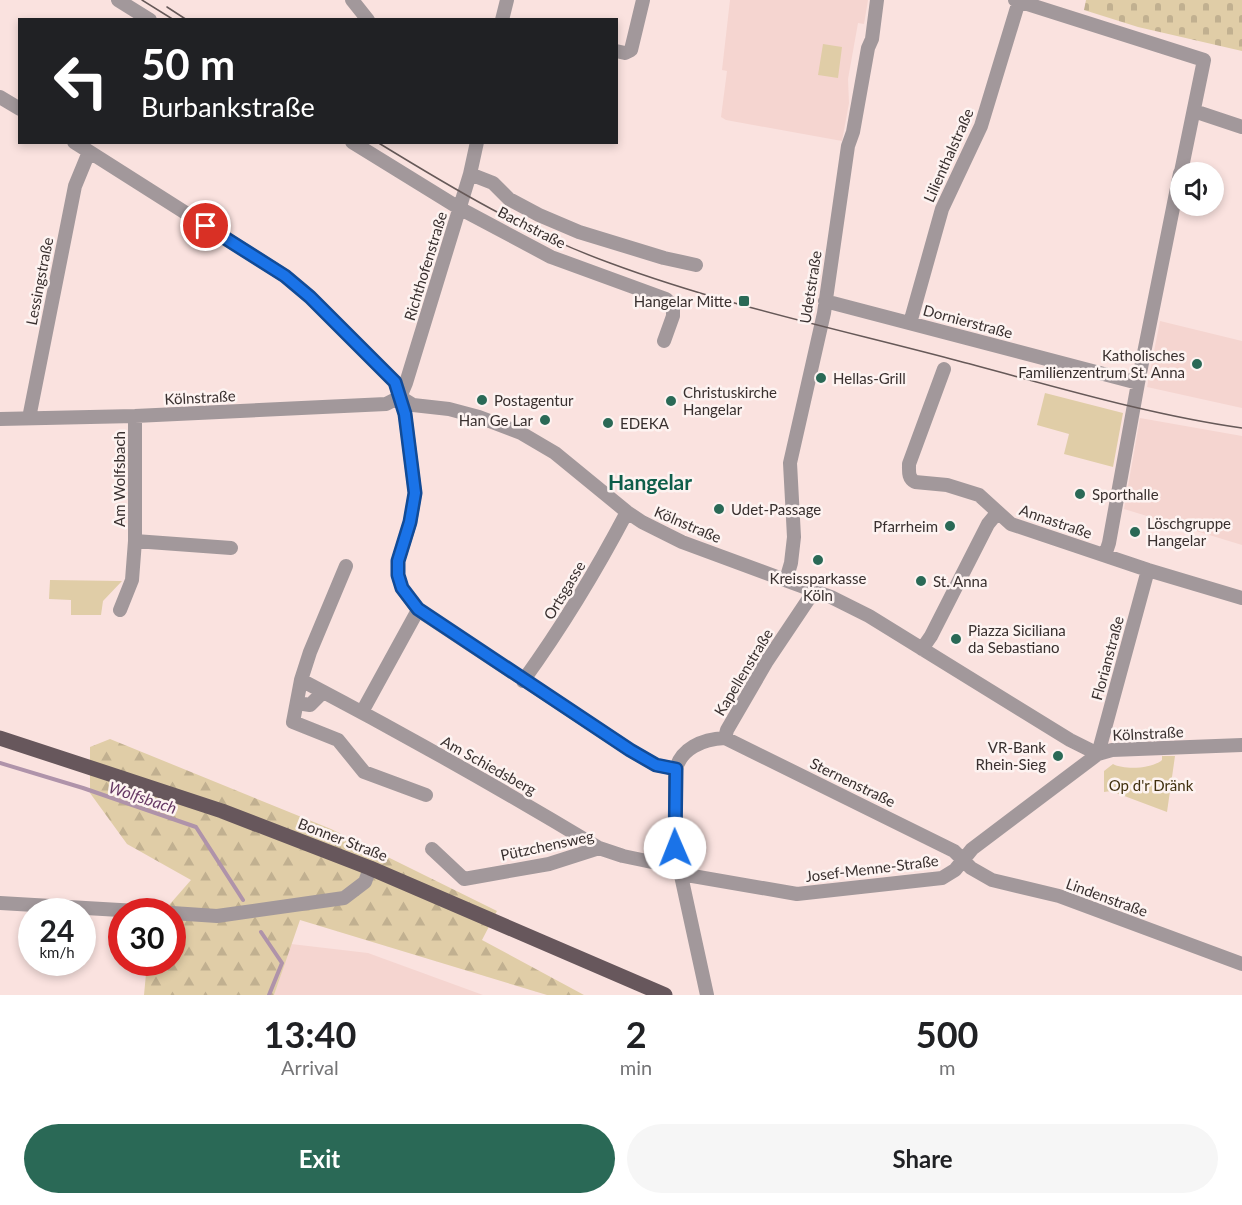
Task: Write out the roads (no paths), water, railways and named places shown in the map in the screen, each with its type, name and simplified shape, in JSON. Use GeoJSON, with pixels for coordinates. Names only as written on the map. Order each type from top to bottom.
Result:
{"type":"FeatureCollection","features":[{"type":"Feature","properties":{"kind":"main road","name":"Bonner Straße"},"geometry":{"type":"LineString","coordinates":[[0,738],[222,811],[370,868],[662,994]]}},
{"type":"Feature","properties":{"kind":"street"},"geometry":{"type":"LineString","coordinates":[[118,0],[147,18]]}},
{"type":"Feature","properties":{"kind":"street"},"geometry":{"type":"LineString","coordinates":[[352,0],[366,18]]}},
{"type":"Feature","properties":{"kind":"street"},"geometry":{"type":"LineString","coordinates":[[502,18],[507,0]]}},
{"type":"Feature","properties":{"kind":"street"},"geometry":{"type":"LineString","coordinates":[[618,51],[625,53],[631,50],[643,0]]}},
{"type":"Feature","properties":{"kind":"street","name":"Udetstraße"},"geometry":{"type":"LineString","coordinates":[[786,580],[791,563],[794,537],[790,463],[825,300],[848,146],[853,132],[868,48],[872,39],[877,0]]}},
{"type":"Feature","properties":{"kind":"street"},"geometry":{"type":"LineString","coordinates":[[1017,1],[1204,60],[1183,162]]}},
{"type":"Feature","properties":{"kind":"street","name":"Lilienthalstraße"},"geometry":{"type":"LineString","coordinates":[[910,323],[942,209],[981,126],[1017,1]]}},
{"type":"Feature","properties":{"kind":"street"},"geometry":{"type":"LineString","coordinates":[[0,97],[18,108]]}},
{"type":"Feature","properties":{"kind":"street"},"geometry":{"type":"LineString","coordinates":[[1194,111],[1242,127]]}},
{"type":"Feature","properties":{"kind":"street"},"geometry":{"type":"LineString","coordinates":[[77,144],[285,276],[310,297],[395,382],[405,414],[415,493],[410,522],[398,561],[398,575],[402,588],[418,609],[523,681],[650,761],[663,767],[676,769],[675,848],[707,995]]}},
{"type":"Feature","properties":{"kind":"street","name":"Bachstraße"},"geometry":{"type":"LineString","coordinates":[[355,144],[459,208],[551,257],[666,299],[673,306],[673,316],[664,341]]}},
{"type":"Feature","properties":{"kind":"street","name":"Richthofenstraße"},"geometry":{"type":"LineString","coordinates":[[400,397],[470,174],[477,144]]}},
{"type":"Feature","properties":{"kind":"street","name":"Lessingstraße"},"geometry":{"type":"LineString","coordinates":[[29,418],[75,186],[89,152]]}},
{"type":"Feature","properties":{"kind":"street"},"geometry":{"type":"LineString","coordinates":[[470,174],[493,183],[508,199],[579,232],[664,258],[696,265]]}},
{"type":"Feature","properties":{"kind":"street"},"geometry":{"type":"LineString","coordinates":[[1105,555],[1172,216]]}},
{"type":"Feature","properties":{"kind":"street","name":"Dornierstraße"},"geometry":{"type":"LineString","coordinates":[[825,300],[1138,383]]}},
{"type":"Feature","properties":{"kind":"street","name":"Annastraße"},"geometry":{"type":"LineString","coordinates":[[944,369],[909,464],[911,480],[947,485],[979,495],[1011,524],[1148,570],[1242,598]]}},
{"type":"Feature","properties":{"kind":"street","name":"Kölnstraße"},"geometry":{"type":"LineString","coordinates":[[0,419],[135,416],[386,404],[400,397],[413,405],[449,409],[479,417],[521,433],[561,458],[627,512],[682,542],[814,591],[869,616],[1070,740],[1098,754],[1112,750],[1242,745]]}},
{"type":"Feature","properties":{"kind":"street","name":"Am Wolfsbach"},"geometry":{"type":"LineString","coordinates":[[120,610],[132,580],[135,541],[135,416]]}},
{"type":"Feature","properties":{"kind":"street","name":"Ortsgasse"},"geometry":{"type":"LineString","coordinates":[[523,681],[567,618],[596,571],[627,512]]}},
{"type":"Feature","properties":{"kind":"street"},"geometry":{"type":"LineString","coordinates":[[922,649],[931,636],[988,524],[997,513]]}},
{"type":"Feature","properties":{"kind":"street","name":"Am Wolfsbach"},"geometry":{"type":"LineString","coordinates":[[135,541],[231,548]]}},
{"type":"Feature","properties":{"kind":"street"},"geometry":{"type":"LineString","coordinates":[[346,566],[310,652],[301,680],[293,722],[338,740],[364,772],[426,795]]}},
{"type":"Feature","properties":{"kind":"street","name":"Florianstraße"},"geometry":{"type":"LineString","coordinates":[[1098,754],[1148,570]]}},
{"type":"Feature","properties":{"kind":"street","name":"Kapellenstraße"},"geometry":{"type":"LineString","coordinates":[[676,769],[683,756],[695,745],[714,738],[725,738],[727,730],[766,661],[814,591]]}},
{"type":"Feature","properties":{"kind":"street"},"geometry":{"type":"LineString","coordinates":[[362,712],[418,609]]}},
{"type":"Feature","properties":{"kind":"street","name":"Am Schiedsberg"},"geometry":{"type":"LineString","coordinates":[[301,680],[535,809],[599,848]]}},
{"type":"Feature","properties":{"kind":"street"},"geometry":{"type":"LineString","coordinates":[[297,703],[310,705],[323,692]]}},
{"type":"Feature","properties":{"kind":"street","name":"Sternenstraße"},"geometry":{"type":"LineString","coordinates":[[725,738],[954,851],[964,860]]}},
{"type":"Feature","properties":{"kind":"street","name":"Josef-Menne-Straße"},"geometry":{"type":"LineString","coordinates":[[680,869],[797,894],[942,878],[955,870],[972,849],[1098,754]]}},
{"type":"Feature","properties":{"kind":"street","name":"Pützchensweg"},"geometry":{"type":"LineString","coordinates":[[432,849],[464,879],[549,864],[599,848],[680,869]]}},
{"type":"Feature","properties":{"kind":"street","name":"Lindenstraße"},"geometry":{"type":"LineString","coordinates":[[964,860],[971,868],[992,880],[1059,896],[1242,964]]}},
{"type":"Feature","properties":{"kind":"street"},"geometry":{"type":"LineString","coordinates":[[186,914],[217,915],[344,898],[365,882],[370,868]]}},
{"type":"Feature","properties":{"kind":"street"},"geometry":{"type":"LineString","coordinates":[[0,903],[108,909]]}},
{"type":"Feature","properties":{"kind":"waterway","name":"Wolfsbach"},"geometry":{"type":"LineString","coordinates":[[0,763],[83,788],[196,827],[243,900]]}},
{"type":"Feature","properties":{"kind":"waterway","name":"Wolfsbach"},"geometry":{"type":"LineString","coordinates":[[261,932],[282,963],[269,995]]}},
{"type":"Feature","properties":{"kind":"tram line"},"geometry":{"type":"LineString","coordinates":[[142,0],[171,18]]}},
{"type":"Feature","properties":{"kind":"tram line"},"geometry":{"type":"LineString","coordinates":[[167,7],[184,18]]}},
{"type":"Feature","properties":{"kind":"tram line"},"geometry":{"type":"LineString","coordinates":[[380,144],[462,193],[520,224],[579,251],[652,278],[779,315],[1096,398],[1169,415],[1242,428]]}},
{"type":"Feature","properties":{"kind":"place","name":"Hangelar Mitte"},"geometry":{"type":"Point","coordinates":[744,301]}},
{"type":"Feature","properties":{"kind":"place","name":"Katholisches Familienzentrum St. Anna"},"geometry":{"type":"Point","coordinates":[1197,364]}},
{"type":"Feature","properties":{"kind":"place","name":"Hellas-Grill"},"geometry":{"type":"Point","coordinates":[821,378]}},
{"type":"Feature","properties":{"kind":"place","name":"Postagentur"},"geometry":{"type":"Point","coordinates":[482,400]}},
{"type":"Feature","properties":{"kind":"place","name":"Christuskirche Hangelar"},"geometry":{"type":"Point","coordinates":[671,401]}},
{"type":"Feature","properties":{"kind":"place","name":"Han Ge Lar"},"geometry":{"type":"Point","coordinates":[545,420]}},
{"type":"Feature","properties":{"kind":"place","name":"EDEKA"},"geometry":{"type":"Point","coordinates":[608,423]}},
{"type":"Feature","properties":{"kind":"place","name":"Sporthalle"},"geometry":{"type":"Point","coordinates":[1080,494]}},
{"type":"Feature","properties":{"kind":"place","name":"Udet-Passage"},"geometry":{"type":"Point","coordinates":[719,509]}},
{"type":"Feature","properties":{"kind":"place","name":"Pfarrheim"},"geometry":{"type":"Point","coordinates":[950,526]}},
{"type":"Feature","properties":{"kind":"place","name":"Löschgruppe Hangelar"},"geometry":{"type":"Point","coordinates":[1135,532]}},
{"type":"Feature","properties":{"kind":"place","name":"Kreissparkasse Köln"},"geometry":{"type":"Point","coordinates":[818,560]}},
{"type":"Feature","properties":{"kind":"place","name":"St. Anna"},"geometry":{"type":"Point","coordinates":[921,581]}},
{"type":"Feature","properties":{"kind":"place","name":"Piazza Siciliana da Sebastiano"},"geometry":{"type":"Point","coordinates":[956,639]}},
{"type":"Feature","properties":{"kind":"place","name":"VR-Bank Rhein-Sieg"},"geometry":{"type":"Point","coordinates":[1058,756]}},
{"type":"Feature","properties":{"kind":"district","name":"Hangelar"},"geometry":{"type":"Point","coordinates":[650,481]}},
{"type":"Feature","properties":{"kind":"park label","name":"Op d'r Dränk"},"geometry":{"type":"Point","coordinates":[1151,785]}}]}
